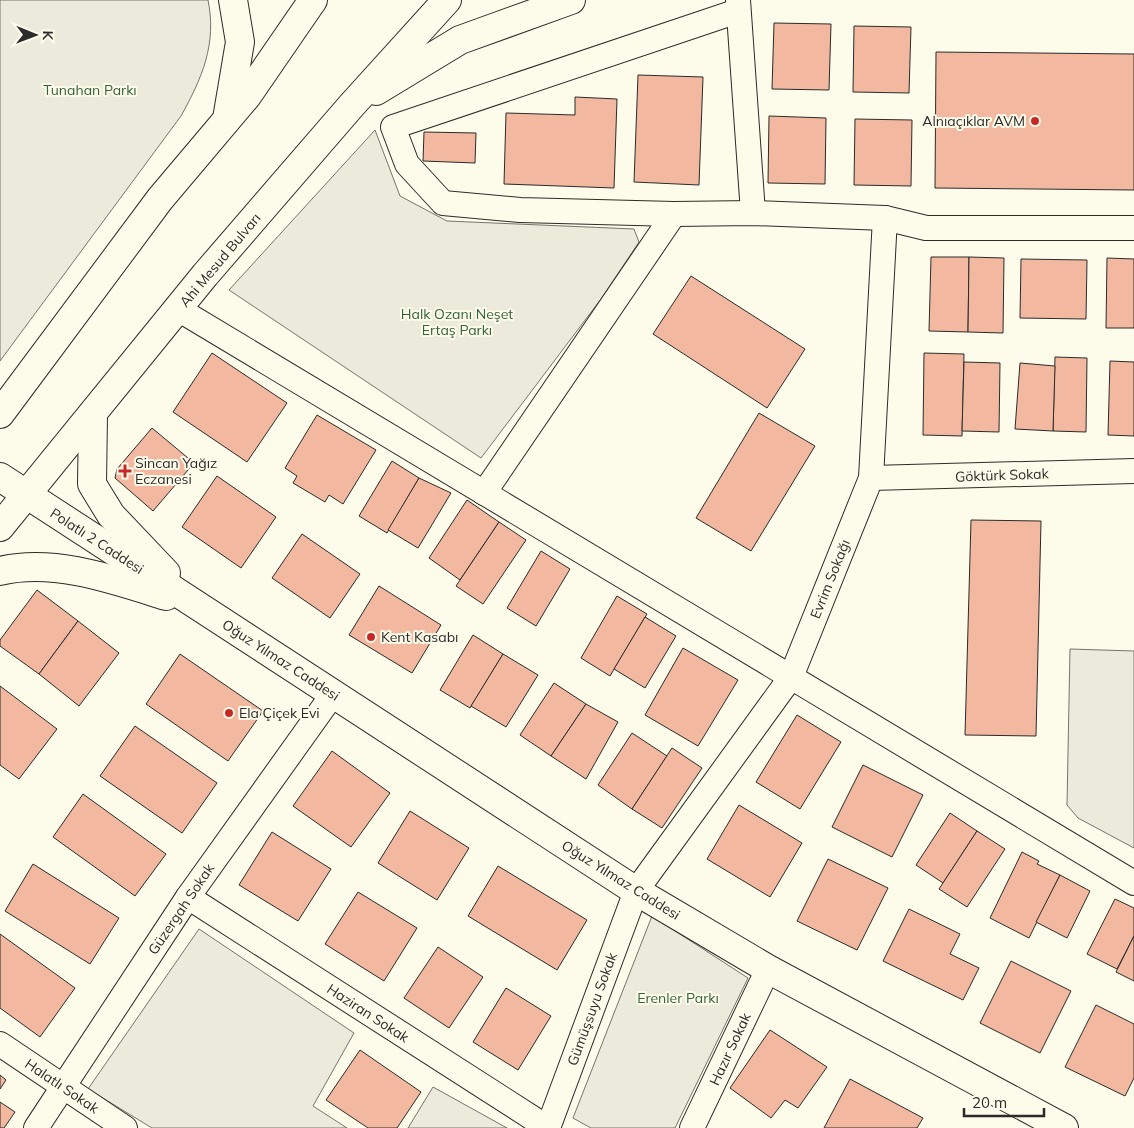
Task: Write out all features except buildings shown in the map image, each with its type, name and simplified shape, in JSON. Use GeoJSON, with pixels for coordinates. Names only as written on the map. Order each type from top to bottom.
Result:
{"type":"FeatureCollection","features":[{"type":"Feature","properties":{"kind":"main road"},"geometry":{"type":"LineString","coordinates":[[226,121],[240,42],[233,0]]}},
{"type":"Feature","properties":{"kind":"main road"},"geometry":{"type":"LineString","coordinates":[[0,414],[160,199],[247,96],[313,0]]}},
{"type":"Feature","properties":{"kind":"main road","name":"Ahi Mesud Bulvarı"},"geometry":{"type":"LineString","coordinates":[[0,527],[178,309],[351,106],[447,0]]}},
{"type":"Feature","properties":{"kind":"main road"},"geometry":{"type":"LineString","coordinates":[[351,106],[460,40],[572,0]]}},
{"type":"Feature","properties":{"kind":"main road"},"geometry":{"type":"LineString","coordinates":[[92,415],[92,484],[111,515],[194,604]]}},
{"type":"Feature","properties":{"kind":"main road","name":"Polatlı 2 Caddesi"},"geometry":{"type":"LineString","coordinates":[[0,477],[194,604]]}},
{"type":"Feature","properties":{"kind":"main road"},"geometry":{"type":"LineString","coordinates":[[0,571],[17,567],[88,572],[194,604]]}},
{"type":"Feature","properties":{"kind":"main road","name":"Oğuz Yılmaz Caddesi"},"geometry":{"type":"LineString","coordinates":[[194,604],[636,891],[768,969],[1064,1128]]}},
{"type":"Feature","properties":{"kind":"street"},"geometry":{"type":"LineString","coordinates":[[753,213],[738,6],[393,127],[407,164],[443,203],[520,210],[674,214],[753,213],[885,218],[926,228],[1134,228]]}},
{"type":"Feature","properties":{"kind":"street"},"geometry":{"type":"LineString","coordinates":[[484,493],[674,214]]}},
{"type":"Feature","properties":{"kind":"street","name":"Evrim Sokağı"},"geometry":{"type":"LineString","coordinates":[[636,891],[791,677],[870,478],[885,218]]}},
{"type":"Feature","properties":{"kind":"street"},"geometry":{"type":"LineString","coordinates":[[178,309],[1134,883]]}},
{"type":"Feature","properties":{"kind":"street","name":"Göktürk Sokak"},"geometry":{"type":"LineString","coordinates":[[870,478],[1134,471]]}},
{"type":"Feature","properties":{"kind":"street","name":"Güzergah Sokak"},"geometry":{"type":"LineString","coordinates":[[36,1128],[188,897],[333,694]]}},
{"type":"Feature","properties":{"kind":"street","name":"Gümüşsuyu Sokak"},"geometry":{"type":"LineString","coordinates":[[548,1128],[636,891]]}},
{"type":"Feature","properties":{"kind":"street","name":"Haziran Sokak"},"geometry":{"type":"LineString","coordinates":[[188,897],[548,1128]]}},
{"type":"Feature","properties":{"kind":"street","name":"Hazır Sokak"},"geometry":{"type":"LineString","coordinates":[[692,1128],[768,969]]}},
{"type":"Feature","properties":{"kind":"street","name":"Halatlı Sokak"},"geometry":{"type":"LineString","coordinates":[[0,1044],[125,1128]]}},
{"type":"Feature","properties":{"kind":"green space","name":"Tunahan Parkı"},"geometry":{"type":"Polygon","coordinates":[[[0,0],[208,0],[211,31],[206,60],[181,116],[0,361],[0,0]]]}},
{"type":"Feature","properties":{"kind":"green space","name":"Halk Ozanı Neşet Ertaş Parkı"},"geometry":{"type":"Polygon","coordinates":[[[375,130],[400,196],[447,221],[634,229],[639,242],[601,299],[481,458],[229,290],[375,130]]]}},
{"type":"Feature","properties":{"kind":"green space"},"geometry":{"type":"Polygon","coordinates":[[[1070,649],[1134,651],[1134,848],[1078,818],[1067,805],[1070,649]]]}},
{"type":"Feature","properties":{"kind":"green space","name":"Erenler Parkı"},"geometry":{"type":"Polygon","coordinates":[[[652,916],[748,978],[675,1128],[591,1128],[573,1118],[652,916]]]}},
{"type":"Feature","properties":{"kind":"green space"},"geometry":{"type":"Polygon","coordinates":[[[199,929],[354,1033],[313,1106],[347,1128],[152,1128],[88,1089],[199,929]]]}},
{"type":"Feature","properties":{"kind":"green space"},"geometry":{"type":"Polygon","coordinates":[[[433,1087],[507,1128],[408,1128],[433,1087]]]}},
{"type":"Feature","properties":{"kind":"place","name":"Alnıaçıklar AVM"},"geometry":{"type":"Point","coordinates":[1035,121]}},
{"type":"Feature","properties":{"kind":"place","name":"Sincan Yağız Eczanesi"},"geometry":{"type":"Point","coordinates":[125,471]}},
{"type":"Feature","properties":{"kind":"place","name":"Kent Kasabı"},"geometry":{"type":"Point","coordinates":[371,637]}},
{"type":"Feature","properties":{"kind":"place","name":"Ela Çiçek Evi"},"geometry":{"type":"Point","coordinates":[229,713]}}]}
